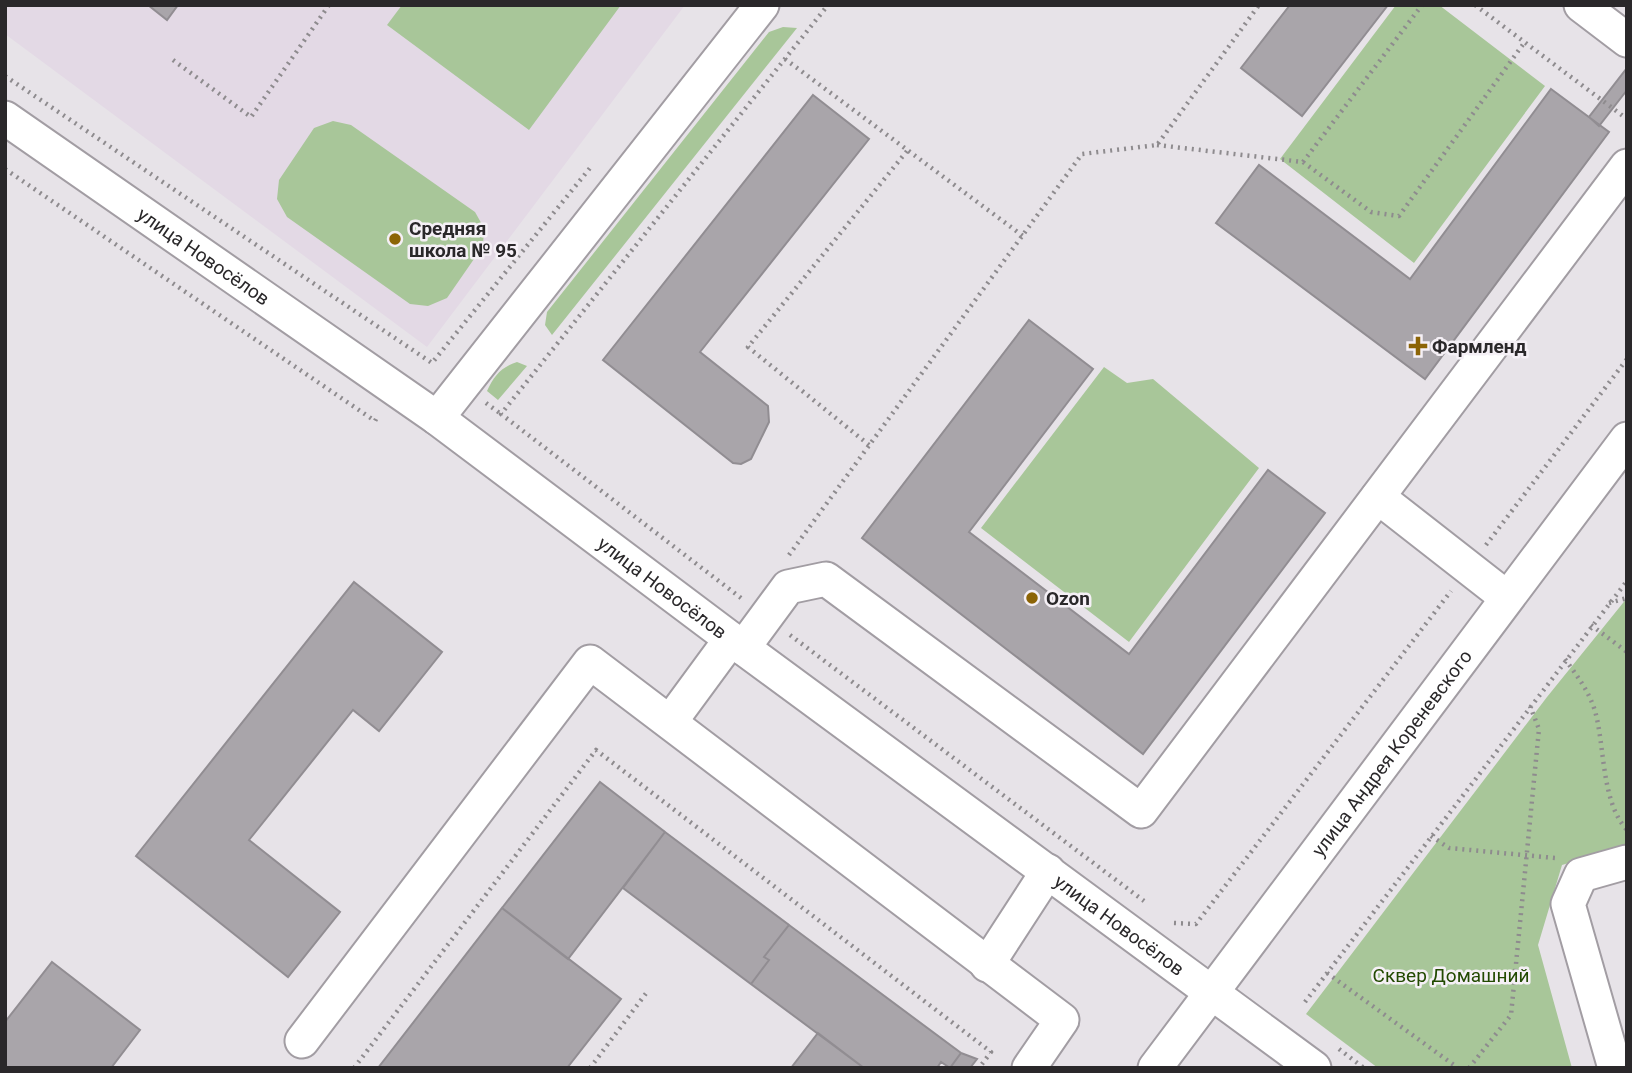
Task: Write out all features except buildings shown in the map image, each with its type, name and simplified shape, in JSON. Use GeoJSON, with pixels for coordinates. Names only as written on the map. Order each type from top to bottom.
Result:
{"type":"FeatureCollection","features":[{"type":"Feature","properties":{"kind":"street"},"geometry":{"type":"LineString","coordinates":[[437,418],[762,5]]}},
{"type":"Feature","properties":{"kind":"street"},"geometry":{"type":"LineString","coordinates":[[1581,5],[1627,40]]}},
{"type":"Feature","properties":{"kind":"street","name":"улица Новосёлов"},"geometry":{"type":"LineString","coordinates":[[5,118],[437,418],[737,643],[1314,1068]]}},
{"type":"Feature","properties":{"kind":"street"},"geometry":{"type":"LineString","coordinates":[[670,722],[737,643],[767,617],[788,587],[826,579],[1141,811],[1627,166]]}},
{"type":"Feature","properties":{"kind":"street","name":"улица Андрея Кореневского"},"geometry":{"type":"LineString","coordinates":[[1155,1068],[1627,439]]}},
{"type":"Feature","properties":{"kind":"street"},"geometry":{"type":"LineString","coordinates":[[1378,497],[1506,597]]}},
{"type":"Feature","properties":{"kind":"street"},"geometry":{"type":"LineString","coordinates":[[302,1041],[590,662],[1062,1020],[1029,1068]]}},
{"type":"Feature","properties":{"kind":"street"},"geometry":{"type":"LineString","coordinates":[[1615,1068],[1569,904],[1581,875],[1627,862]]}},
{"type":"Feature","properties":{"kind":"street"},"geometry":{"type":"LineString","coordinates":[[987,965],[1048,872]]}},
{"type":"Feature","properties":{"kind":"path"},"geometry":{"type":"LineString","coordinates":[[173,60],[251,117],[330,5]]}},
{"type":"Feature","properties":{"kind":"path"},"geometry":{"type":"LineString","coordinates":[[828,5],[501,414],[1149,904]]}},
{"type":"Feature","properties":{"kind":"path"},"geometry":{"type":"LineString","coordinates":[[1157,145],[1259,5]]}},
{"type":"Feature","properties":{"kind":"path"},"geometry":{"type":"LineString","coordinates":[[1303,162],[1422,5]]}},
{"type":"Feature","properties":{"kind":"path"},"geometry":{"type":"LineString","coordinates":[[1475,5],[1627,120]]}},
{"type":"Feature","properties":{"kind":"path"},"geometry":{"type":"LineString","coordinates":[[782,564],[1082,155],[1157,145],[1303,162],[1371,212],[1399,216],[1524,43]]}},
{"type":"Feature","properties":{"kind":"path"},"geometry":{"type":"LineString","coordinates":[[785,59],[1023,236]]}},
{"type":"Feature","properties":{"kind":"path"},"geometry":{"type":"LineString","coordinates":[[5,76],[432,363],[590,168]]}},
{"type":"Feature","properties":{"kind":"path"},"geometry":{"type":"LineString","coordinates":[[869,445],[748,346],[907,151]]}},
{"type":"Feature","properties":{"kind":"path"},"geometry":{"type":"LineString","coordinates":[[1168,918],[1175,924],[1196,924],[1627,359]]}},
{"type":"Feature","properties":{"kind":"path"},"geometry":{"type":"LineString","coordinates":[[1305,1002],[1627,581]]}},
{"type":"Feature","properties":{"kind":"path"},"geometry":{"type":"LineString","coordinates":[[1608,603],[1627,598]]}},
{"type":"Feature","properties":{"kind":"path"},"geometry":{"type":"LineString","coordinates":[[1591,625],[1627,652]]}},
{"type":"Feature","properties":{"kind":"path"},"geometry":{"type":"LineString","coordinates":[[1565,659],[1585,688],[1595,711],[1613,808],[1627,830]]}},
{"type":"Feature","properties":{"kind":"path"},"geometry":{"type":"LineString","coordinates":[[1469,1068],[1511,1015],[1539,729],[1530,706]]}},
{"type":"Feature","properties":{"kind":"path"},"geometry":{"type":"LineString","coordinates":[[354,1068],[596,750],[991,1052],[979,1068]]}},
{"type":"Feature","properties":{"kind":"path"},"geometry":{"type":"LineString","coordinates":[[1431,836],[1449,848],[1560,858]]}},
{"type":"Feature","properties":{"kind":"path"},"geometry":{"type":"LineString","coordinates":[[1327,973],[1458,1068]]}},
{"type":"Feature","properties":{"kind":"path"},"geometry":{"type":"LineString","coordinates":[[590,1068],[648,992]]}},
{"type":"Feature","properties":{"kind":"shaded area","name":"Средняя школа № 95"},"geometry":{"type":"Polygon","coordinates":[[[5,5],[685,5],[427,347],[5,34],[5,5]]]}},
{"type":"Feature","properties":{"kind":"green space"},"geometry":{"type":"Polygon","coordinates":[[[402,5],[621,5],[529,130],[387,25],[402,5]]]}},
{"type":"Feature","properties":{"kind":"green space"},"geometry":{"type":"Polygon","coordinates":[[[1396,5],[1439,5],[1545,86],[1414,263],[1280,159],[1396,5]]]}},
{"type":"Feature","properties":{"kind":"green space"},"geometry":{"type":"Polygon","coordinates":[[[783,27],[797,28],[552,335],[545,325],[547,312],[769,32],[783,27]]]}},
{"type":"Feature","properties":{"kind":"green space"},"geometry":{"type":"Polygon","coordinates":[[[333,121],[351,125],[475,212],[484,228],[483,246],[447,298],[428,306],[410,304],[287,217],[277,199],[279,180],[314,128],[333,121]]]}},
{"type":"Feature","properties":{"kind":"green space"},"geometry":{"type":"Polygon","coordinates":[[[517,362],[527,366],[498,400],[487,391],[502,369],[517,362]]]}},
{"type":"Feature","properties":{"kind":"green space"},"geometry":{"type":"Polygon","coordinates":[[[1104,367],[1127,383],[1153,379],[1259,468],[1129,642],[981,528],[1104,367]]]}},
{"type":"Feature","properties":{"kind":"green space","name":"Сквер Домашний"},"geometry":{"type":"Polygon","coordinates":[[[1627,598],[1627,845],[1562,865],[1538,945],[1572,1068],[1378,1068],[1306,1014],[1547,697],[1627,598]]]}},
{"type":"Feature","properties":{"kind":"place","name":"Средняя школа № 95"},"geometry":{"type":"Point","coordinates":[395,239]}},
{"type":"Feature","properties":{"kind":"place","name":"Фармленд"},"geometry":{"type":"Point","coordinates":[1418,346]}},
{"type":"Feature","properties":{"kind":"place","name":"Ozon"},"geometry":{"type":"Point","coordinates":[1032,598]}}]}
